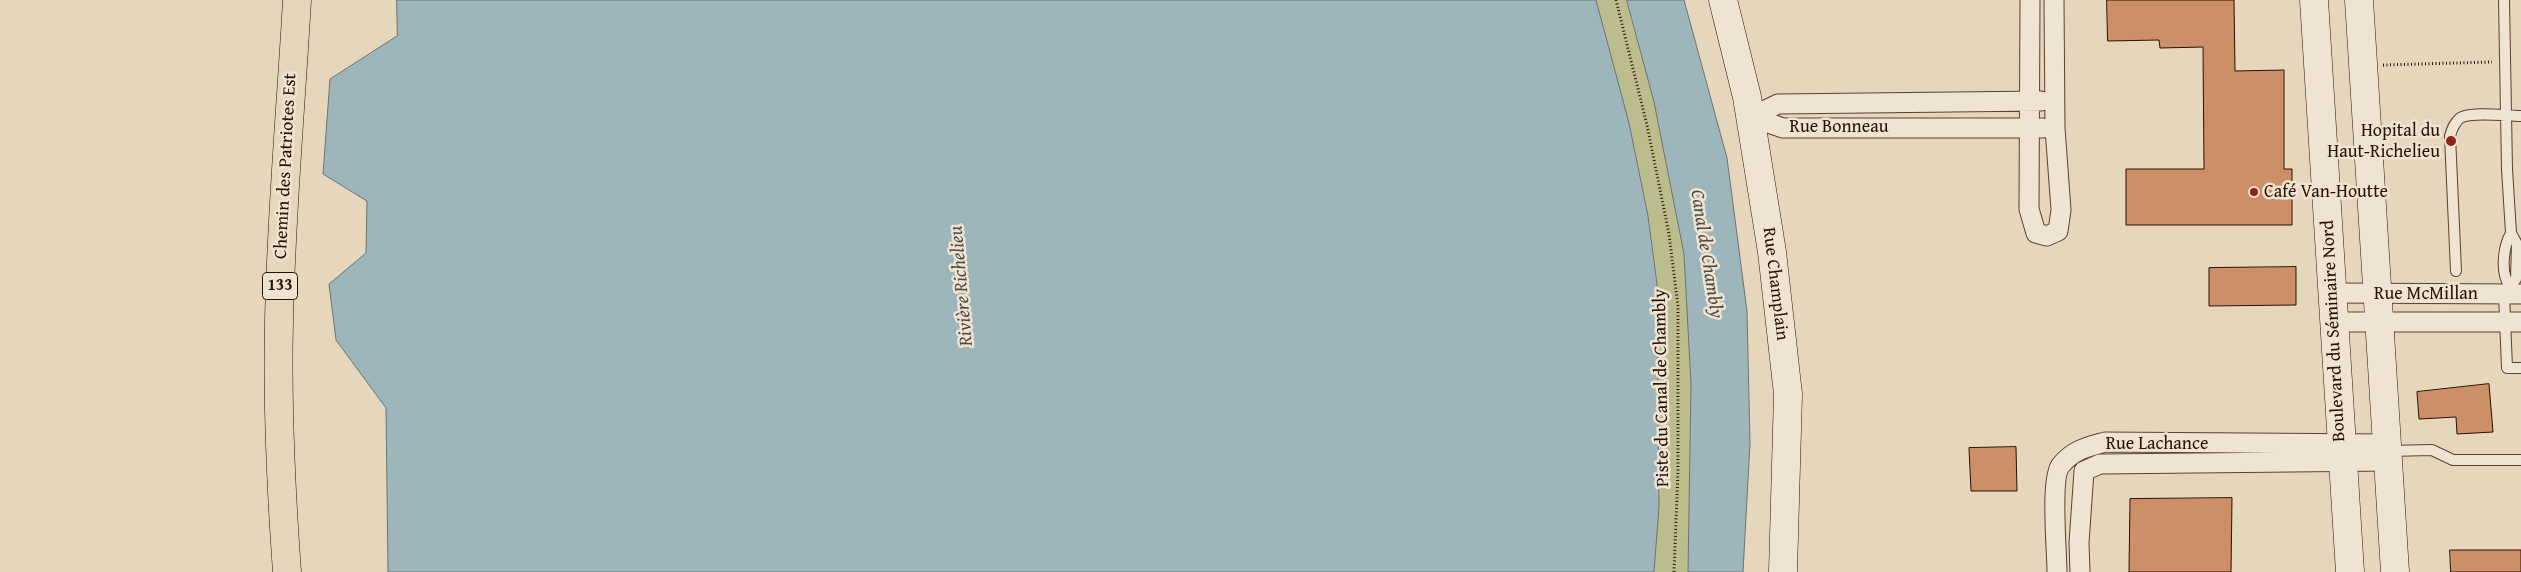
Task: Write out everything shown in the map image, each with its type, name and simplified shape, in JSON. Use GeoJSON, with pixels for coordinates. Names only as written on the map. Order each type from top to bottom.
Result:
{"type":"FeatureCollection","features":[{"type":"Feature","properties":{"kind":"main road","name":"Chemin des Patriotes Est"},"geometry":{"type":"LineString","coordinates":[[287,572],[279,425],[279,321],[286,155],[297,0]]}},
{"type":"Feature","properties":{"kind":"main road","name":"Rue Champlain"},"geometry":{"type":"LineString","coordinates":[[1722,0],[1750,117],[1772,252],[1788,394],[1783,572]]}},
{"type":"Feature","properties":{"kind":"main road","name":"Boulevard du Séminaire Nord"},"geometry":{"type":"LineString","coordinates":[[2314,0],[2341,453],[2350,572]]}},
{"type":"Feature","properties":{"kind":"main road"},"geometry":{"type":"LineString","coordinates":[[2359,0],[2376,294],[2395,572]]}},
{"type":"Feature","properties":{"kind":"street"},"geometry":{"type":"LineString","coordinates":[[2054,0],[2054,128],[2061,210],[2058,231],[2047,236],[2036,233],[2029,209],[2031,128],[2029,101],[2030,1],[2054,0]]}},
{"type":"Feature","properties":{"kind":"street","name":"Rue Bonneau"},"geometry":{"type":"LineString","coordinates":[[1750,117],[1778,104],[2055,102]]}},
{"type":"Feature","properties":{"kind":"street","name":"Rue Bonneau"},"geometry":{"type":"LineString","coordinates":[[1750,117],[1783,128],[2054,128]]}},
{"type":"Feature","properties":{"kind":"street","name":"Rue McMillan"},"geometry":{"type":"LineString","coordinates":[[2332,293],[2511,292]]}},
{"type":"Feature","properties":{"kind":"street","name":"Rue McMillan"},"geometry":{"type":"LineString","coordinates":[[2334,322],[2513,322]]}},
{"type":"Feature","properties":{"kind":"street","name":"Rue Lachance"},"geometry":{"type":"LineString","coordinates":[[2059,466],[2078,450],[2104,442],[2262,453]]}},
{"type":"Feature","properties":{"kind":"street","name":"Rue Lachance"},"geometry":{"type":"LineString","coordinates":[[2059,466],[2084,471],[2100,464],[2262,453],[2387,452]]}},
{"type":"Feature","properties":{"kind":"street"},"geometry":{"type":"LineString","coordinates":[[2057,572],[2054,484],[2059,466]]}},
{"type":"Feature","properties":{"kind":"street"},"geometry":{"type":"LineString","coordinates":[[2080,572],[2079,543],[2084,471]]}},
{"type":"Feature","properties":{"kind":"street"},"geometry":{"type":"LineString","coordinates":[[2057,542],[2079,543]]}},
{"type":"Feature","properties":{"kind":"lane"},"geometry":{"type":"LineString","coordinates":[[2504,0],[2511,232],[2505,243],[2504,279],[2511,292],[2513,322],[2507,368],[2521,368]]}},
{"type":"Feature","properties":{"kind":"lane"},"geometry":{"type":"LineString","coordinates":[[2456,271],[2450,136],[2454,125],[2461,117],[2471,115],[2521,116]]}},
{"type":"Feature","properties":{"kind":"lane"},"geometry":{"type":"LineString","coordinates":[[2511,232],[2519,244],[2516,279],[2511,292]]}},
{"type":"Feature","properties":{"kind":"lane"},"geometry":{"type":"LineString","coordinates":[[2387,452],[2432,450],[2453,460],[2521,460]]}},
{"type":"Feature","properties":{"kind":"path","name":"Piste du Canal de Chambly"},"geometry":{"type":"LineString","coordinates":[[1616,0],[1647,125],[1669,234],[1678,306],[1678,470],[1674,572]]}},
{"type":"Feature","properties":{"kind":"path"},"geometry":{"type":"LineString","coordinates":[[2363,65],[2505,62]]}},
{"type":"Feature","properties":{"kind":"shaded area"},"geometry":{"type":"Polygon","coordinates":[[[1596,0],[1627,0],[1654,102],[1684,254],[1691,384],[1688,572],[1654,572],[1659,507],[1657,284],[1648,215],[1629,123],[1596,0]]]}},
{"type":"Feature","properties":{"kind":"water","name":"Rivière Richelieu"},"geometry":{"type":"Polygon","coordinates":[[[397,0],[1596,0],[1629,123],[1648,216],[1657,284],[1659,507],[1654,572],[388,572],[386,408],[336,340],[329,284],[366,253],[367,201],[323,174],[330,79],[397,36],[397,0]]]}},
{"type":"Feature","properties":{"kind":"water","name":"Canal de Chambly"},"geometry":{"type":"Polygon","coordinates":[[[1627,0],[1684,0],[1727,158],[1747,311],[1750,443],[1743,572],[1688,572],[1691,384],[1684,254],[1654,102],[1627,0]]]}},
{"type":"Feature","properties":{"kind":"building"},"geometry":{"type":"Polygon","coordinates":[[[2107,0],[2234,0],[2235,71],[2284,70],[2284,169],[2292,169],[2292,225],[2126,225],[2126,169],[2204,169],[2203,47],[2160,48],[2159,40],[2108,41],[2107,0]]]}},
{"type":"Feature","properties":{"kind":"building"},"geometry":{"type":"Polygon","coordinates":[[[2296,267],[2296,305],[2209,306],[2209,268],[2296,267]]]}},
{"type":"Feature","properties":{"kind":"building"},"geometry":{"type":"Polygon","coordinates":[[[2489,384],[2493,432],[2457,434],[2456,417],[2419,419],[2417,392],[2489,384]]]}},
{"type":"Feature","properties":{"kind":"building"},"geometry":{"type":"Polygon","coordinates":[[[2016,447],[2017,491],[1971,491],[1969,448],[2016,447]]]}},
{"type":"Feature","properties":{"kind":"building"},"geometry":{"type":"Polygon","coordinates":[[[2232,498],[2231,572],[2129,572],[2130,499],[2232,498]]]}},
{"type":"Feature","properties":{"kind":"building"},"geometry":{"type":"Polygon","coordinates":[[[2450,550],[2521,550],[2521,572],[2451,572],[2450,550]]]}},
{"type":"Feature","properties":{"kind":"place","name":"Hopital du Haut-Richelieu"},"geometry":{"type":"Point","coordinates":[2451,141]}},
{"type":"Feature","properties":{"kind":"place","name":"Café Van-Houtte"},"geometry":{"type":"Point","coordinates":[2254,192]}}]}
